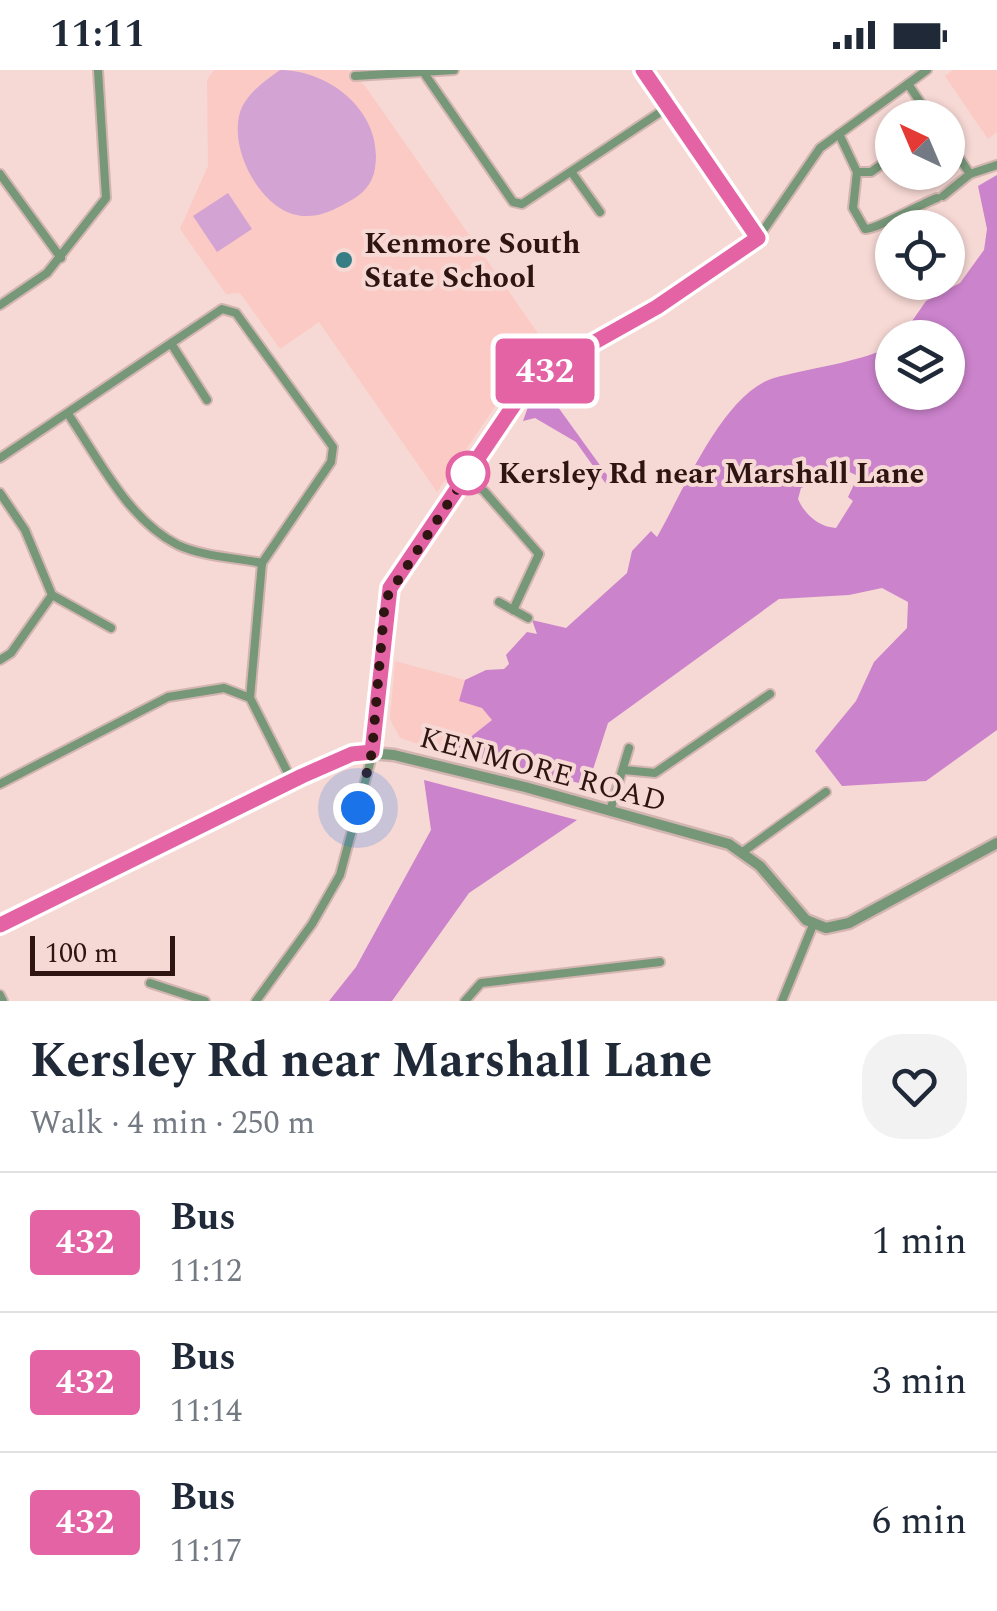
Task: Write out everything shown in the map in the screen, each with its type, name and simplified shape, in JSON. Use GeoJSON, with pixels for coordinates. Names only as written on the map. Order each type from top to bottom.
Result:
{"type":"FeatureCollection","features":[{"type":"Feature","properties":{"kind":"street"},"geometry":{"type":"LineString","coordinates":[[0,305],[61,258],[106,198],[98,70]]}},
{"type":"Feature","properties":{"kind":"street"},"geometry":{"type":"LineString","coordinates":[[355,76],[454,70]]}},
{"type":"Feature","properties":{"kind":"street"},"geometry":{"type":"LineString","coordinates":[[643,70],[758,238]]}},
{"type":"Feature","properties":{"kind":"street"},"geometry":{"type":"LineString","coordinates":[[256,1001],[312,924],[340,875],[372,752],[385,600],[464,478],[538,377],[657,307],[758,238],[807,165],[840,134],[928,70]]}},
{"type":"Feature","properties":{"kind":"street"},"geometry":{"type":"LineString","coordinates":[[424,73],[513,202],[530,202],[668,106]]}},
{"type":"Feature","properties":{"kind":"street"},"geometry":{"type":"LineString","coordinates":[[908,84],[919,100]]}},
{"type":"Feature","properties":{"kind":"street"},"geometry":{"type":"LineString","coordinates":[[840,134],[857,172],[853,208],[865,229],[881,227],[903,210],[940,197],[970,174],[997,165]]}},
{"type":"Feature","properties":{"kind":"street"},"geometry":{"type":"LineString","coordinates":[[965,167],[970,174]]}},
{"type":"Feature","properties":{"kind":"street"},"geometry":{"type":"LineString","coordinates":[[857,172],[875,169]]}},
{"type":"Feature","properties":{"kind":"street"},"geometry":{"type":"LineString","coordinates":[[572,173],[600,212]]}},
{"type":"Feature","properties":{"kind":"street"},"geometry":{"type":"LineString","coordinates":[[0,174],[61,258]]}},
{"type":"Feature","properties":{"kind":"street"},"geometry":{"type":"LineString","coordinates":[[0,458],[222,309],[230,308],[333,447],[331,462],[262,564],[250,698],[292,781]]}},
{"type":"Feature","properties":{"kind":"street"},"geometry":{"type":"LineString","coordinates":[[172,344],[208,400]]}},
{"type":"Feature","properties":{"kind":"street"},"geometry":{"type":"LineString","coordinates":[[68,414],[135,512],[162,533],[180,546],[262,564]]}},
{"type":"Feature","properties":{"kind":"street"},"geometry":{"type":"LineString","coordinates":[[464,478],[484,491],[536,546],[538,562],[513,610]]}},
{"type":"Feature","properties":{"kind":"street"},"geometry":{"type":"LineString","coordinates":[[0,494],[26,530],[52,595],[111,628]]}},
{"type":"Feature","properties":{"kind":"street"},"geometry":{"type":"LineString","coordinates":[[0,660],[11,653],[52,595]]}},
{"type":"Feature","properties":{"kind":"street"},"geometry":{"type":"LineString","coordinates":[[499,602],[528,618]]}},
{"type":"Feature","properties":{"kind":"street"},"geometry":{"type":"LineString","coordinates":[[0,784],[168,696],[224,688],[250,698]]}},
{"type":"Feature","properties":{"kind":"street"},"geometry":{"type":"LineString","coordinates":[[624,770],[655,773],[770,694]]}},
{"type":"Feature","properties":{"kind":"street"},"geometry":{"type":"LineString","coordinates":[[610,811],[630,748]]}},
{"type":"Feature","properties":{"kind":"street","name":"KENMORE ROAD"},"geometry":{"type":"LineString","coordinates":[[0,925],[292,781],[352,754],[372,752],[610,811],[744,851],[814,924]]}},
{"type":"Feature","properties":{"kind":"street"},"geometry":{"type":"LineString","coordinates":[[744,851],[826,792]]}},
{"type":"Feature","properties":{"kind":"street"},"geometry":{"type":"LineString","coordinates":[[782,1001],[814,924],[831,928],[849,923],[997,843]]}},
{"type":"Feature","properties":{"kind":"street"},"geometry":{"type":"LineString","coordinates":[[465,1001],[481,982],[660,962]]}},
{"type":"Feature","properties":{"kind":"street"},"geometry":{"type":"LineString","coordinates":[[150,983],[205,1001]]}},
{"type":"Feature","properties":{"kind":"shaded area","name":"Kenmore South State School"},"geometry":{"type":"Polygon","coordinates":[[[214,70],[349,70],[365,86],[549,349],[524,364],[437,492],[319,322],[280,349],[240,293],[226,294],[180,229],[208,166],[207,80],[214,70]]]}},
{"type":"Feature","properties":{"kind":"shaded area"},"geometry":{"type":"Polygon","coordinates":[[[280,70],[299,72],[334,87],[350,98],[371,129],[376,148],[369,184],[353,199],[321,214],[304,216],[274,203],[261,191],[243,158],[238,140],[242,107],[254,91],[280,70]]]}},
{"type":"Feature","properties":{"kind":"shaded area"},"geometry":{"type":"Polygon","coordinates":[[[953,70],[997,70],[997,132],[988,139],[945,76],[953,70]]]}},
{"type":"Feature","properties":{"kind":"shaded area"},"geometry":{"type":"Polygon","coordinates":[[[997,175],[997,730],[926,781],[842,786],[815,751],[856,701],[874,662],[907,628],[908,602],[882,588],[849,595],[779,599],[608,723],[588,785],[449,754],[492,720],[482,708],[459,701],[465,680],[486,670],[504,669],[509,664],[506,655],[527,632],[537,634],[532,620],[566,628],[627,573],[632,551],[651,531],[657,537],[721,423],[755,387],[774,378],[875,353],[875,410],[965,410],[965,320],[913,320],[928,300],[965,300],[965,276],[984,250],[987,229],[978,186],[997,175]],[[845,470],[801,488],[798,499],[813,519],[836,528],[853,501],[848,497],[858,476],[845,470]]]}},
{"type":"Feature","properties":{"kind":"shaded area"},"geometry":{"type":"Polygon","coordinates":[[[228,193],[252,229],[217,252],[193,216],[228,193]]]}},
{"type":"Feature","properties":{"kind":"shaded area"},"geometry":{"type":"Polygon","coordinates":[[[545,389],[607,475],[606,484],[576,442],[535,418],[523,421],[528,407],[545,389]]]}},
{"type":"Feature","properties":{"kind":"shaded area"},"geometry":{"type":"Polygon","coordinates":[[[395,661],[465,680],[460,701],[482,708],[493,719],[449,754],[400,738],[390,719],[395,661]]]}},
{"type":"Feature","properties":{"kind":"shaded area"},"geometry":{"type":"Polygon","coordinates":[[[424,780],[577,820],[469,893],[392,1001],[329,1001],[356,967],[431,830],[424,780]]]}},
{"type":"Feature","properties":{"kind":"bus line","name":"432"},"geometry":{"type":"LineString","coordinates":[[0,925],[302,776],[352,754],[372,752],[385,600],[520,396],[552,366],[657,307],[758,238],[643,70]]}},
{"type":"Feature","properties":{"kind":"place","name":"Kenmore South State School"},"geometry":{"type":"Point","coordinates":[344,260]}},
{"type":"Feature","properties":{"kind":"place","name":"Kersley Rd near Marshall Lane"},"geometry":{"type":"Point","coordinates":[468,473]}},
{"type":"Feature","properties":{"kind":"route"},"geometry":{"type":"LineString","coordinates":[[358,808],[372,752],[385,600],[468,473]]}}]}
